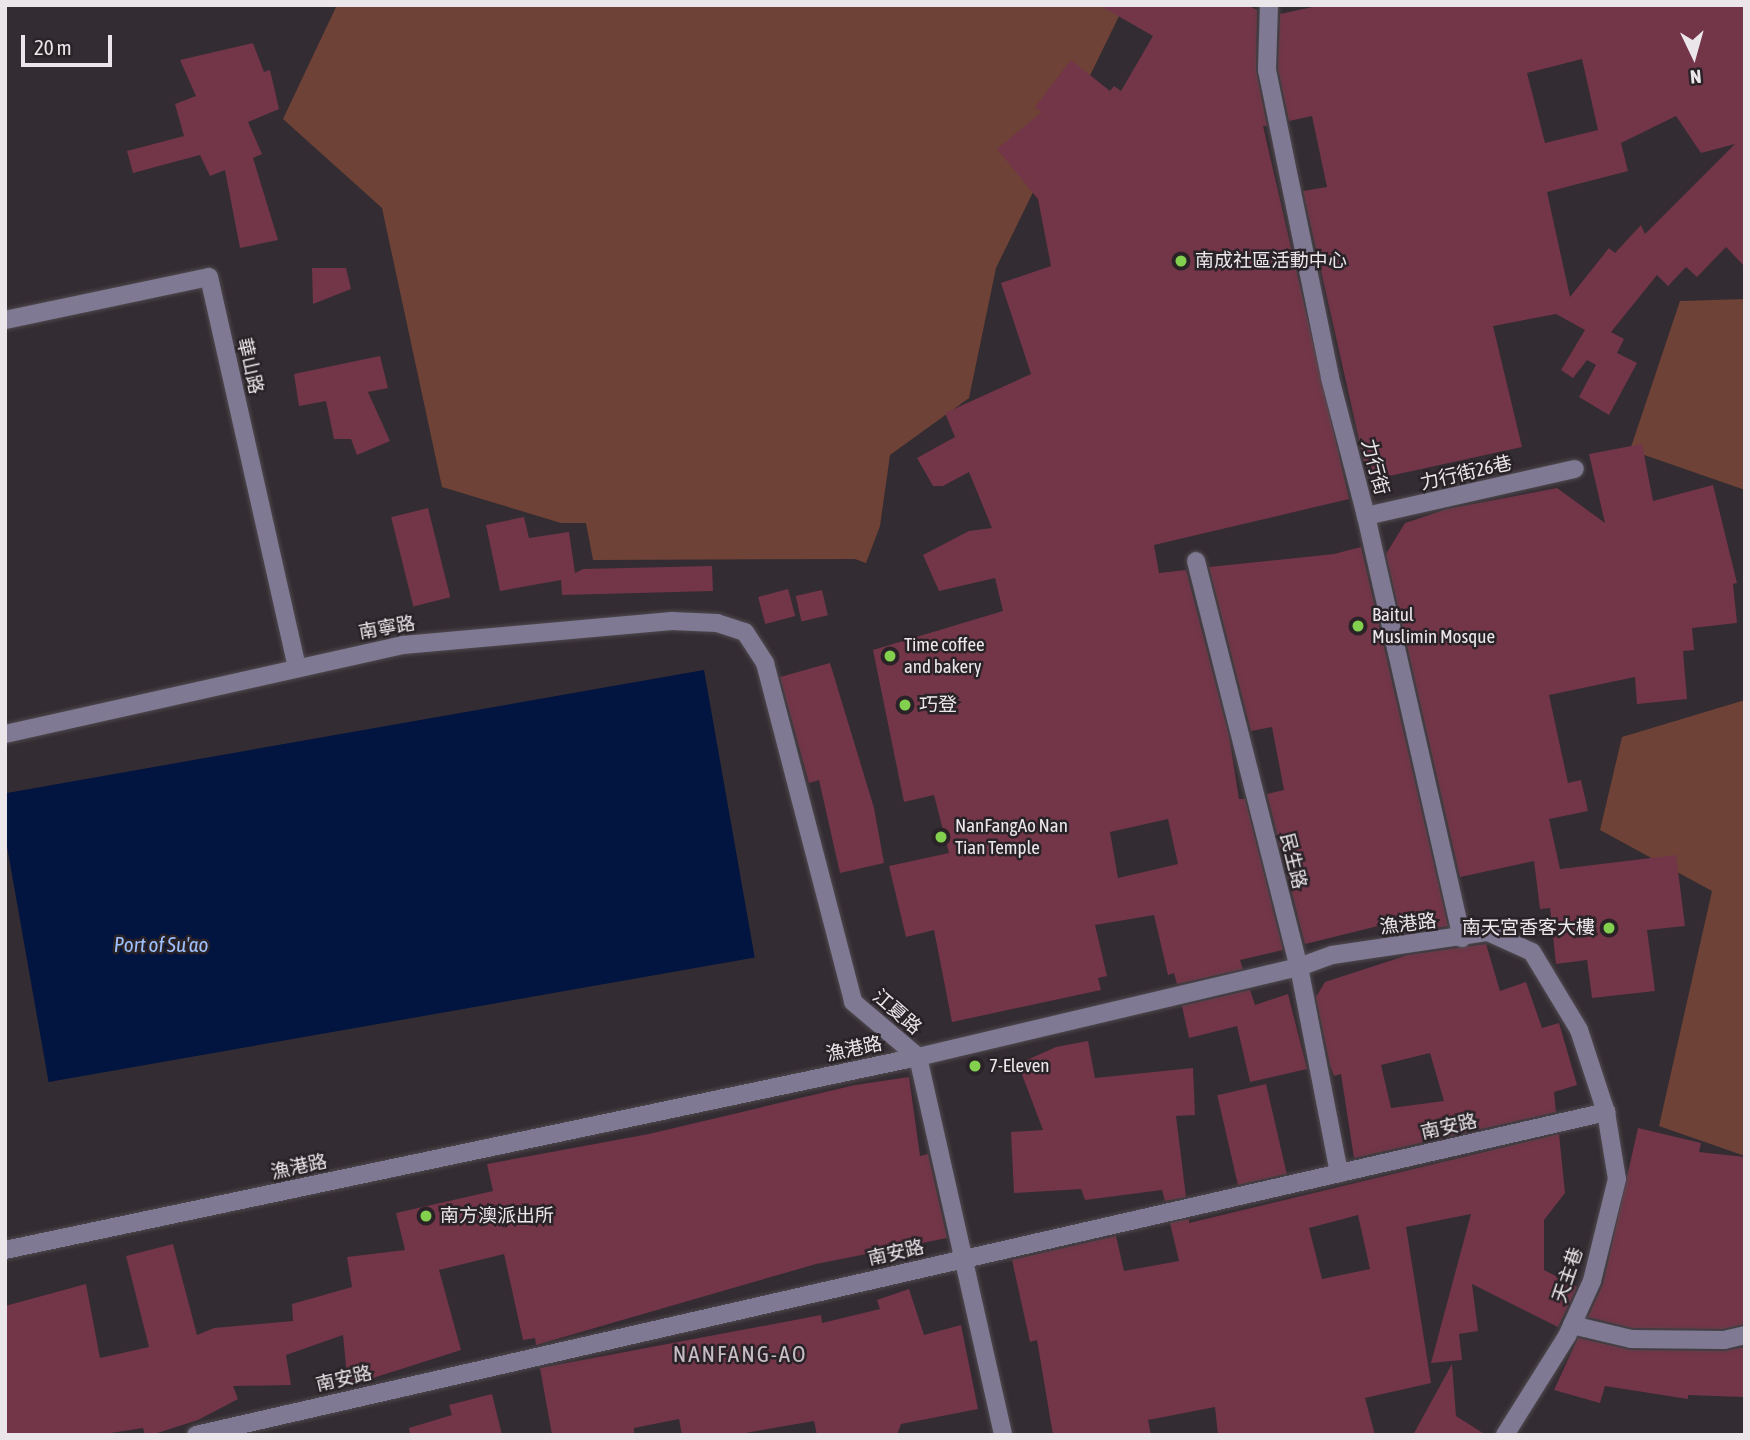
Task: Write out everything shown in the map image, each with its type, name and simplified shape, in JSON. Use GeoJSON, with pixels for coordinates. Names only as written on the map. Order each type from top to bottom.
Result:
{"type":"FeatureCollection","features":[{"type":"Feature","properties":{"kind":"street","name":"力行街"},"geometry":{"type":"LineString","coordinates":[[1269,5],[1266,70],[1330,378],[1366,516],[1462,938]]}},
{"type":"Feature","properties":{"kind":"street","name":"華山路"},"geometry":{"type":"LineString","coordinates":[[5,320],[209,276],[297,668]]}},
{"type":"Feature","properties":{"kind":"street","name":"力行街26巷"},"geometry":{"type":"LineString","coordinates":[[1366,516],[1575,469]]}},
{"type":"Feature","properties":{"kind":"street","name":"民生路"},"geometry":{"type":"LineString","coordinates":[[1196,561],[1298,967],[1339,1173]]}},
{"type":"Feature","properties":{"kind":"street","name":"南寧路"},"geometry":{"type":"LineString","coordinates":[[5,734],[402,645],[672,621],[716,623],[745,632],[765,663]]}},
{"type":"Feature","properties":{"kind":"street","name":"江夏路"},"geometry":{"type":"LineString","coordinates":[[765,663],[853,1002],[918,1057],[1003,1435]]}},
{"type":"Feature","properties":{"kind":"street","name":"漁港路"},"geometry":{"type":"LineString","coordinates":[[5,1250],[918,1057],[1298,967],[1332,955],[1462,938],[1488,932],[1532,952],[1579,1030],[1606,1112]]}},
{"type":"Feature","properties":{"kind":"street","name":"南安路"},"geometry":{"type":"LineString","coordinates":[[196,1435],[1606,1112]]}},
{"type":"Feature","properties":{"kind":"street","name":"天主巷"},"geometry":{"type":"LineString","coordinates":[[1505,1435],[1572,1325],[1592,1281],[1617,1179],[1606,1112]]}},
{"type":"Feature","properties":{"kind":"street"},"geometry":{"type":"LineString","coordinates":[[1572,1325],[1631,1339],[1724,1340],[1745,1335]]}},
{"type":"Feature","properties":{"kind":"shaded area"},"geometry":{"type":"Polygon","coordinates":[[[337,5],[1120,5],[1122,10],[996,268],[969,398],[890,455],[880,526],[866,563],[855,559],[593,560],[586,523],[561,523],[442,487],[382,208],[283,119],[337,5]]]}},
{"type":"Feature","properties":{"kind":"shaded area"},"geometry":{"type":"Polygon","coordinates":[[[1745,299],[1745,490],[1630,450],[1680,301],[1745,299]]]}},
{"type":"Feature","properties":{"kind":"shaded area"},"geometry":{"type":"Polygon","coordinates":[[[1745,700],[1745,1156],[1659,1126],[1712,891],[1600,830],[1622,737],[1745,700]]]}},
{"type":"Feature","properties":{"kind":"water","name":"Port of Su'ao"},"geometry":{"type":"Polygon","coordinates":[[[704,670],[755,958],[49,1082],[5,835],[5,793],[704,670]]]}},
{"type":"Feature","properties":{"kind":"building"},"geometry":{"type":"Polygon","coordinates":[[[1099,5],[1247,5],[1257,10],[1256,70],[1267,126],[1263,126],[1349,499],[1154,545],[1159,573],[1186,570],[1229,736],[1239,799],[1245,799],[1283,950],[1240,960],[1243,969],[1177,984],[1174,973],[1168,975],[1154,915],[1095,925],[1107,976],[1098,978],[1101,990],[952,1022],[934,930],[906,937],[889,866],[949,853],[934,795],[904,802],[873,650],[1003,611],[995,578],[939,591],[923,555],[969,531],[992,528],[969,472],[943,486],[933,486],[917,458],[955,437],[945,413],[1031,374],[1001,283],[1051,266],[1038,199],[997,149],[1042,112],[1035,107],[1071,60],[1110,91],[1114,86],[1121,91],[1153,36],[1099,5]],[[1168,819],[1110,832],[1118,878],[1178,864],[1168,819]]]}},
{"type":"Feature","properties":{"kind":"building"},"geometry":{"type":"Polygon","coordinates":[[[1322,5],[1745,5],[1745,267],[1726,247],[1697,277],[1686,267],[1668,286],[1657,275],[1611,332],[1624,339],[1617,353],[1637,363],[1609,415],[1579,397],[1596,365],[1587,360],[1573,378],[1561,370],[1585,330],[1556,314],[1493,326],[1522,447],[1380,478],[1365,466],[1303,191],[1327,187],[1312,116],[1289,121],[1278,69],[1280,14],[1322,5]],[[1582,59],[1527,73],[1545,143],[1598,130],[1582,59]],[[1676,116],[1621,143],[1628,171],[1547,192],[1570,297],[1609,248],[1615,253],[1641,225],[1645,234],[1735,144],[1701,153],[1676,116]]]}},
{"type":"Feature","properties":{"kind":"building"},"geometry":{"type":"Polygon","coordinates":[[[253,43],[264,72],[270,70],[279,109],[248,122],[262,154],[253,158],[278,240],[240,248],[225,170],[210,176],[200,155],[133,173],[127,151],[184,136],[175,104],[196,96],[180,60],[253,43]]]}},
{"type":"Feature","properties":{"kind":"building"},"geometry":{"type":"Polygon","coordinates":[[[312,268],[346,268],[351,289],[313,304],[312,268]]]}},
{"type":"Feature","properties":{"kind":"building"},"geometry":{"type":"Polygon","coordinates":[[[380,356],[388,388],[368,392],[390,441],[357,455],[351,439],[334,439],[326,401],[299,406],[294,374],[380,356]]]}},
{"type":"Feature","properties":{"kind":"building"},"geometry":{"type":"Polygon","coordinates":[[[1642,444],[1653,501],[1713,485],[1737,583],[1733,584],[1737,623],[1692,628],[1694,650],[1683,651],[1687,699],[1637,704],[1635,677],[1549,695],[1568,783],[1581,780],[1588,811],[1549,819],[1560,869],[1676,855],[1685,926],[1647,930],[1655,991],[1592,998],[1587,960],[1556,964],[1550,908],[1540,909],[1534,861],[1460,877],[1386,554],[1405,523],[1447,509],[1557,488],[1605,523],[1589,454],[1642,444]]]}},
{"type":"Feature","properties":{"kind":"building"},"geometry":{"type":"Polygon","coordinates":[[[428,508],[450,597],[413,606],[391,517],[428,508]]]}},
{"type":"Feature","properties":{"kind":"building"},"geometry":{"type":"Polygon","coordinates":[[[524,517],[529,538],[569,532],[575,573],[583,569],[712,566],[713,591],[562,595],[561,580],[500,591],[486,525],[524,517]]]}},
{"type":"Feature","properties":{"kind":"building"},"geometry":{"type":"Polygon","coordinates":[[[1361,547],[1448,926],[1423,930],[1419,916],[1305,944],[1267,794],[1284,790],[1272,727],[1251,731],[1209,567],[1334,554],[1361,547]]]}},
{"type":"Feature","properties":{"kind":"building"},"geometry":{"type":"Polygon","coordinates":[[[788,589],[795,616],[765,624],[758,597],[788,589]]]}},
{"type":"Feature","properties":{"kind":"building"},"geometry":{"type":"Polygon","coordinates":[[[822,590],[828,615],[802,621],[796,596],[822,590]]]}},
{"type":"Feature","properties":{"kind":"building"},"geometry":{"type":"Polygon","coordinates":[[[830,663],[874,808],[884,863],[840,873],[819,780],[809,783],[780,677],[830,663]]]}},
{"type":"Feature","properties":{"kind":"building"},"geometry":{"type":"Polygon","coordinates":[[[1486,944],[1500,991],[1526,982],[1542,1028],[1559,1023],[1577,1085],[1554,1092],[1556,1112],[1354,1158],[1341,1074],[1334,1076],[1330,1065],[1316,997],[1325,982],[1408,955],[1486,944]],[[1430,1053],[1381,1065],[1391,1108],[1444,1101],[1430,1053]]]}},
{"type":"Feature","properties":{"kind":"building"},"geometry":{"type":"Polygon","coordinates":[[[1250,990],[1255,1005],[1288,994],[1307,1069],[1250,1082],[1237,1026],[1189,1038],[1182,1006],[1250,990]]]}},
{"type":"Feature","properties":{"kind":"building"},"geometry":{"type":"Polygon","coordinates":[[[1088,1041],[1095,1078],[1193,1068],[1195,1115],[1176,1116],[1186,1197],[1165,1201],[1162,1190],[1085,1200],[1081,1189],[1014,1193],[1011,1132],[1043,1130],[1018,1064],[1056,1047],[1088,1041]]]}},
{"type":"Feature","properties":{"kind":"building"},"geometry":{"type":"Polygon","coordinates":[[[909,1077],[920,1156],[928,1154],[947,1238],[816,1264],[536,1345],[535,1338],[523,1340],[504,1254],[439,1270],[461,1350],[348,1386],[343,1335],[286,1355],[291,1385],[233,1386],[238,1399],[198,1420],[151,1435],[145,1435],[143,1428],[98,1435],[5,1435],[5,1306],[86,1284],[100,1358],[149,1347],[126,1256],[173,1244],[197,1335],[214,1328],[293,1321],[292,1304],[352,1287],[347,1257],[405,1250],[396,1213],[493,1191],[487,1164],[649,1134],[855,1085],[909,1077]]]}},
{"type":"Feature","properties":{"kind":"building"},"geometry":{"type":"Polygon","coordinates":[[[1266,1084],[1287,1174],[1238,1185],[1217,1095],[1266,1084]]]}},
{"type":"Feature","properties":{"kind":"building"},"geometry":{"type":"Polygon","coordinates":[[[1638,1128],[1701,1143],[1699,1152],[1745,1157],[1745,1324],[1723,1329],[1632,1328],[1588,1317],[1603,1284],[1638,1128]]]}},
{"type":"Feature","properties":{"kind":"building"},"geometry":{"type":"Polygon","coordinates":[[[1559,1134],[1565,1193],[1544,1220],[1544,1270],[1577,1287],[1558,1327],[1472,1284],[1478,1331],[1459,1334],[1462,1360],[1431,1363],[1471,1214],[1406,1227],[1431,1383],[1365,1398],[1375,1435],[1218,1435],[1215,1407],[1148,1420],[1151,1435],[1053,1435],[1037,1340],[1030,1342],[1012,1260],[1116,1236],[1124,1271],[1179,1261],[1170,1223],[1189,1219],[1189,1223],[1559,1134]],[[1358,1215],[1309,1228],[1322,1279],[1370,1269],[1358,1215]]]}},
{"type":"Feature","properties":{"kind":"building"},"geometry":{"type":"Polygon","coordinates":[[[909,1289],[924,1335],[961,1325],[978,1409],[901,1424],[897,1435],[817,1435],[814,1421],[734,1435],[682,1435],[679,1419],[634,1428],[634,1435],[552,1435],[540,1368],[821,1315],[822,1323],[880,1309],[877,1300],[909,1289]]]}},
{"type":"Feature","properties":{"kind":"building"},"geometry":{"type":"Polygon","coordinates":[[[1578,1338],[1631,1350],[1724,1351],[1745,1347],[1743,1397],[1688,1395],[1688,1399],[1605,1386],[1600,1403],[1554,1390],[1578,1338]]]}},
{"type":"Feature","properties":{"kind":"building"},"geometry":{"type":"Polygon","coordinates":[[[1452,1364],[1456,1416],[1486,1435],[1413,1435],[1452,1364]]]}},
{"type":"Feature","properties":{"kind":"building"},"geometry":{"type":"Polygon","coordinates":[[[492,1394],[502,1435],[410,1435],[409,1428],[452,1415],[449,1405],[492,1394]]]}},
{"type":"Feature","properties":{"kind":"place","name":"南成社區活動中心"},"geometry":{"type":"Point","coordinates":[1181,261]}},
{"type":"Feature","properties":{"kind":"place","name":"Baitul Muslimin Mosque"},"geometry":{"type":"Point","coordinates":[1358,626]}},
{"type":"Feature","properties":{"kind":"place","name":"Time coffee and bakery"},"geometry":{"type":"Point","coordinates":[890,656]}},
{"type":"Feature","properties":{"kind":"place","name":"巧登"},"geometry":{"type":"Point","coordinates":[905,705]}},
{"type":"Feature","properties":{"kind":"place","name":"NanFangAo Nan Tian Temple"},"geometry":{"type":"Point","coordinates":[941,837]}},
{"type":"Feature","properties":{"kind":"place","name":"南天宮香客大樓"},"geometry":{"type":"Point","coordinates":[1609,928]}},
{"type":"Feature","properties":{"kind":"place","name":"7-Eleven"},"geometry":{"type":"Point","coordinates":[975,1066]}},
{"type":"Feature","properties":{"kind":"place","name":"南方澳派出所"},"geometry":{"type":"Point","coordinates":[426,1216]}},
{"type":"Feature","properties":{"kind":"district","name":"NANFANG-AO"},"geometry":{"type":"Point","coordinates":[740,1354]}}]}
